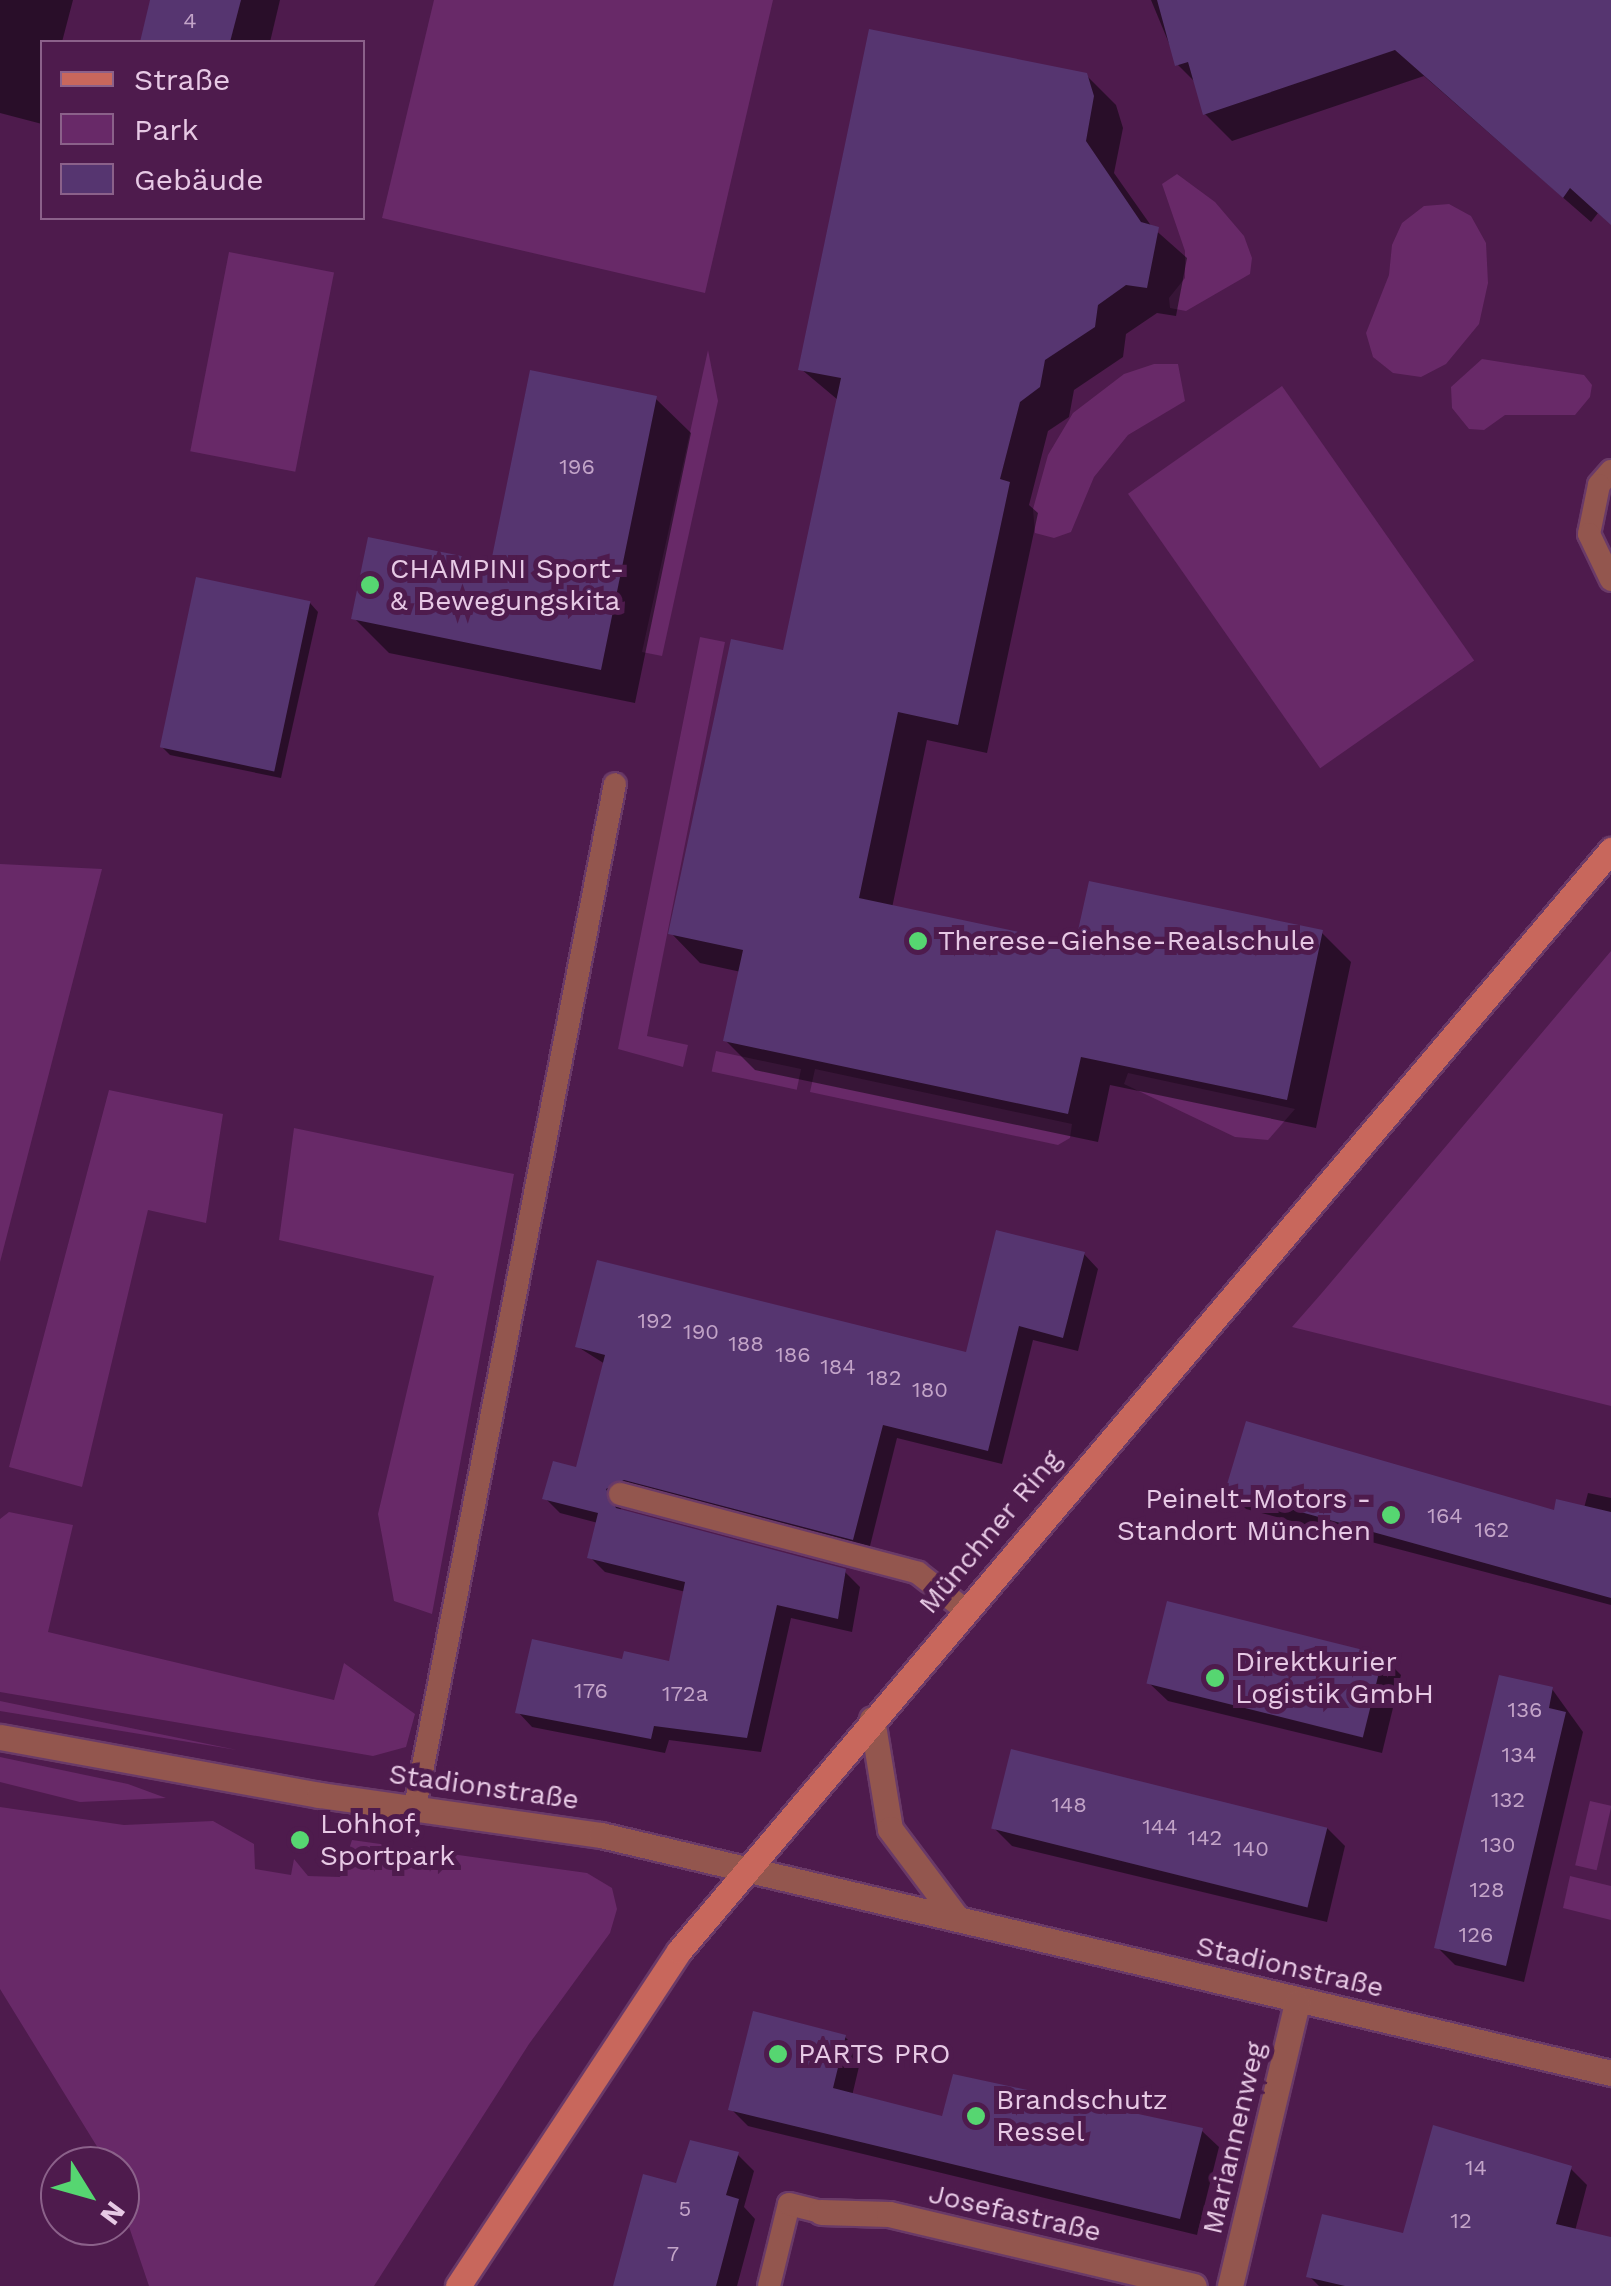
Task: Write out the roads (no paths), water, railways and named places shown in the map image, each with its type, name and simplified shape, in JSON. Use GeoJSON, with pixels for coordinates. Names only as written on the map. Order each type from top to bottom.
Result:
{"type":"FeatureCollection","features":[{"type":"Feature","properties":{"kind":"main road","name":"Münchner Ring"},"geometry":{"type":"LineString","coordinates":[[458,2286],[586,2084],[679,1951],[964,1609],[1611,850]]}},
{"type":"Feature","properties":{"kind":"street"},"geometry":{"type":"LineString","coordinates":[[872,1719],[890,1829],[956,1917]]}},
{"type":"Feature","properties":{"kind":"street","name":"Stadionstraße"},"geometry":{"type":"LineString","coordinates":[[0,1737],[415,1807],[602,1834],[956,1917],[1296,2003],[1611,2074]]}},
{"type":"Feature","properties":{"kind":"street","name":"Mariannenweg"},"geometry":{"type":"LineString","coordinates":[[1230,2286],[1296,2003]]}},
{"type":"Feature","properties":{"kind":"street","name":"Josefastraße"},"geometry":{"type":"LineString","coordinates":[[820,2212],[889,2214],[1194,2286]]}},
{"type":"Feature","properties":{"kind":"lane"},"geometry":{"type":"LineString","coordinates":[[1611,471],[1599,485],[1588,534],[1611,580]]}},
{"type":"Feature","properties":{"kind":"lane"},"geometry":{"type":"LineString","coordinates":[[415,1807],[615,784]]}},
{"type":"Feature","properties":{"kind":"lane"},"geometry":{"type":"LineString","coordinates":[[620,1494],[918,1573],[964,1609]]}},
{"type":"Feature","properties":{"kind":"lane"},"geometry":{"type":"LineString","coordinates":[[769,2286],[788,2204],[820,2212]]}},
{"type":"Feature","properties":{"kind":"place","name":"CHAMPINI Sport- & Bewegungskita"},"geometry":{"type":"Point","coordinates":[370,585]}},
{"type":"Feature","properties":{"kind":"place","name":"Therese-Giehse-Realschule"},"geometry":{"type":"Point","coordinates":[918,941]}},
{"type":"Feature","properties":{"kind":"place","name":"Peinelt-Motors - Standort München"},"geometry":{"type":"Point","coordinates":[1391,1515]}},
{"type":"Feature","properties":{"kind":"place","name":"Direktkurier Logistik GmbH"},"geometry":{"type":"Point","coordinates":[1215,1678]}},
{"type":"Feature","properties":{"kind":"place","name":"Lohhof, Sportpark"},"geometry":{"type":"Point","coordinates":[300,1840]}},
{"type":"Feature","properties":{"kind":"place","name":"PARTS PRO"},"geometry":{"type":"Point","coordinates":[778,2054]}},
{"type":"Feature","properties":{"kind":"place","name":"Brandschutz Ressel"},"geometry":{"type":"Point","coordinates":[976,2116]}}]}
